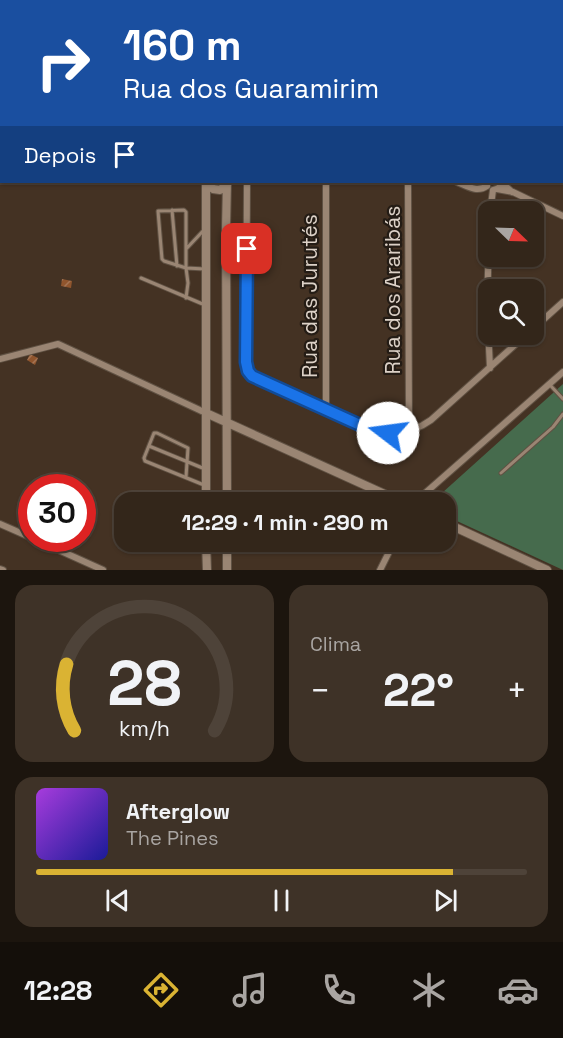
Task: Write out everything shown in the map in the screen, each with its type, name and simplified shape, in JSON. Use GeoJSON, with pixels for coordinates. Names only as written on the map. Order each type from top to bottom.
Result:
{"type":"FeatureCollection","features":[{"type":"Feature","properties":{"kind":"street"},"geometry":{"type":"LineString","coordinates":[[206,492],[207,183]]}},
{"type":"Feature","properties":{"kind":"street"},"geometry":{"type":"LineString","coordinates":[[208,183],[213,189],[220,190],[227,183]]}},
{"type":"Feature","properties":{"kind":"street"},"geometry":{"type":"LineString","coordinates":[[227,183],[227,492]]}},
{"type":"Feature","properties":{"kind":"street"},"geometry":{"type":"LineString","coordinates":[[247,183],[246,362],[252,376],[375,432],[393,433],[409,431],[431,420],[515,345]]}},
{"type":"Feature","properties":{"kind":"street","name":"Rua das Jurutés"},"geometry":{"type":"LineString","coordinates":[[326,183],[326,410]]}},
{"type":"Feature","properties":{"kind":"street","name":"Rua dos Araribás"},"geometry":{"type":"LineString","coordinates":[[409,183],[409,431]]}},
{"type":"Feature","properties":{"kind":"street"},"geometry":{"type":"LineString","coordinates":[[460,183],[475,189],[491,187],[513,192],[563,216]]}},
{"type":"Feature","properties":{"kind":"street"},"geometry":{"type":"LineString","coordinates":[[502,183],[513,192]]}},
{"type":"Feature","properties":{"kind":"street"},"geometry":{"type":"LineString","coordinates":[[489,267],[490,368]]}},
{"type":"Feature","properties":{"kind":"street"},"geometry":{"type":"LineString","coordinates":[[544,319],[563,302]]}},
{"type":"Feature","properties":{"kind":"street"},"geometry":{"type":"LineString","coordinates":[[0,359],[58,344],[380,492]]}},
{"type":"Feature","properties":{"kind":"street"},"geometry":{"type":"LineString","coordinates":[[426,492],[563,372]]}},
{"type":"Feature","properties":{"kind":"street"},"geometry":{"type":"LineString","coordinates":[[0,524],[18,532]]}},
{"type":"Feature","properties":{"kind":"street"},"geometry":{"type":"LineString","coordinates":[[456,527],[547,570]]}},
{"type":"Feature","properties":{"kind":"street"},"geometry":{"type":"LineString","coordinates":[[63,552],[103,570]]}},
{"type":"Feature","properties":{"kind":"street"},"geometry":{"type":"LineString","coordinates":[[207,552],[207,570]]}},
{"type":"Feature","properties":{"kind":"street"},"geometry":{"type":"LineString","coordinates":[[227,552],[227,570]]}},
{"type":"Feature","properties":{"kind":"street"},"geometry":{"type":"LineString","coordinates":[[380,570],[389,552]]}},
{"type":"Feature","properties":{"kind":"lane"},"geometry":{"type":"LineString","coordinates":[[172,210],[177,266]]}},
{"type":"Feature","properties":{"kind":"lane"},"geometry":{"type":"LineString","coordinates":[[186,298],[188,283],[186,268],[186,212],[184,210],[158,211],[162,259],[168,264],[186,268],[207,270]]}},
{"type":"Feature","properties":{"kind":"lane"},"geometry":{"type":"LineString","coordinates":[[187,249],[207,228]]}},
{"type":"Feature","properties":{"kind":"lane"},"geometry":{"type":"LineString","coordinates":[[141,278],[207,306]]}},
{"type":"Feature","properties":{"kind":"lane"},"geometry":{"type":"LineString","coordinates":[[549,384],[563,399]]}},
{"type":"Feature","properties":{"kind":"lane"},"geometry":{"type":"LineString","coordinates":[[501,473],[553,427],[563,414]]}},
{"type":"Feature","properties":{"kind":"lane"},"geometry":{"type":"LineString","coordinates":[[186,477],[186,447],[154,433],[145,461],[206,486]]}},
{"type":"Feature","properties":{"kind":"lane"},"geometry":{"type":"LineString","coordinates":[[149,446],[206,470]]}},
{"type":"Feature","properties":{"kind":"green space"},"geometry":{"type":"Polygon","coordinates":[[[563,384],[563,570],[456,521],[456,492],[443,492],[563,384]]]}},
{"type":"Feature","properties":{"kind":"building"},"geometry":{"type":"Polygon","coordinates":[[[62,279],[72,281],[71,288],[61,286],[62,279]]]}},
{"type":"Feature","properties":{"kind":"building"},"geometry":{"type":"Polygon","coordinates":[[[30,354],[38,358],[35,365],[27,360],[30,354]]]}},
{"type":"Feature","properties":{"kind":"route"},"geometry":{"type":"LineString","coordinates":[[247,249],[246,362],[249,373],[371,430],[388,433]]}}]}
